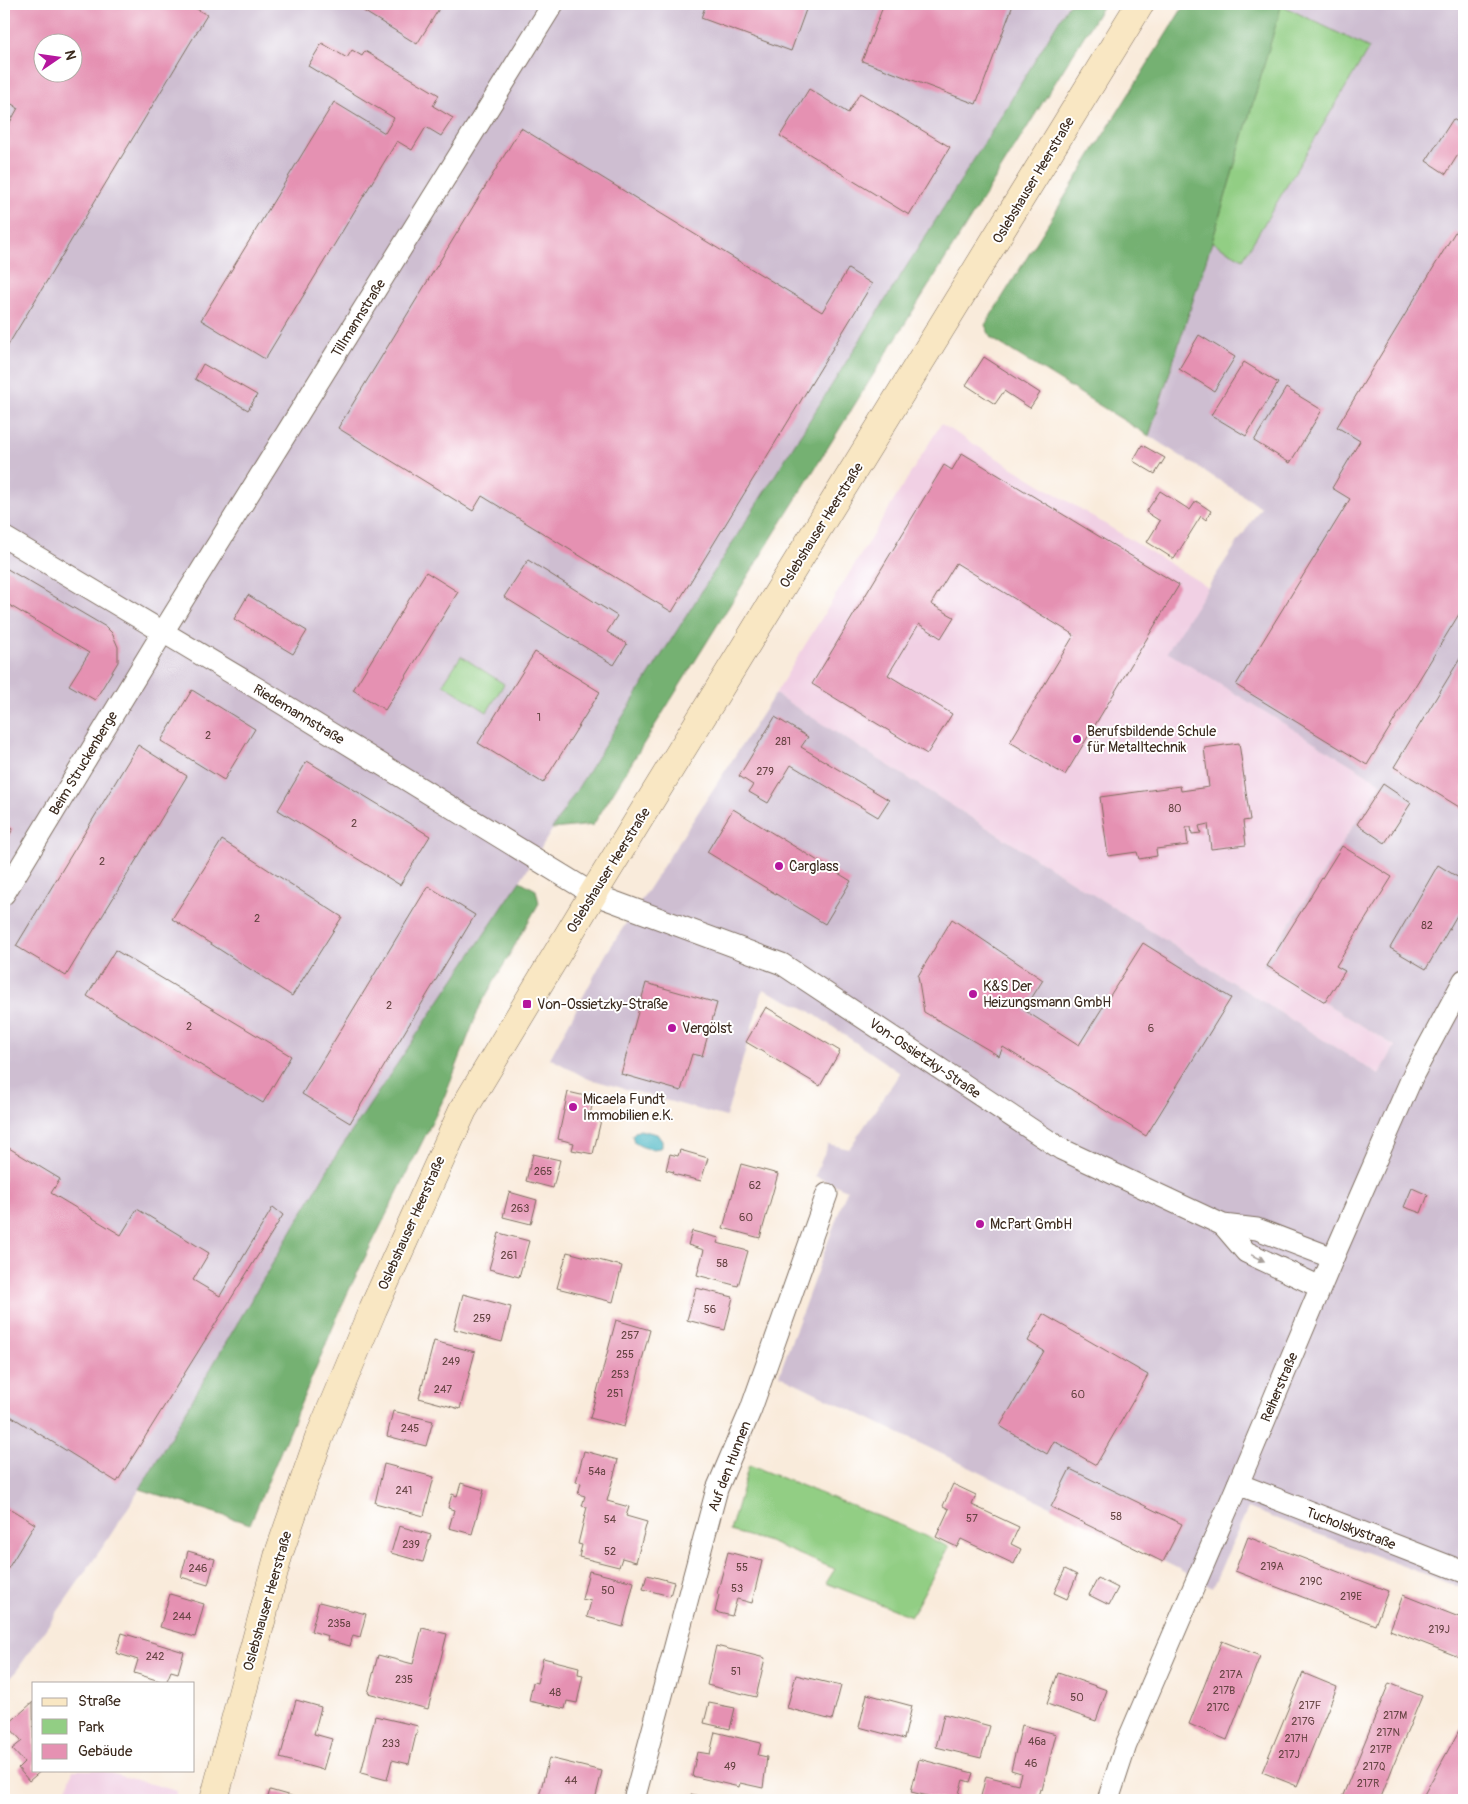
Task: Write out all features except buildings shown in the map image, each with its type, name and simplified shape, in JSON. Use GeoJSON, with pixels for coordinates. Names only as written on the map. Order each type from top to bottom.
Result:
{"type":"FeatureCollection","features":[{"type":"Feature","properties":{"kind":"main road","name":"Oslebshauser Heerstraße"},"geometry":{"type":"LineString","coordinates":[[214,1800],[279,1553],[319,1438],[369,1318],[463,1110],[593,894],[1140,4]]}},
{"type":"Feature","properties":{"kind":"street","name":"Tillmannstraße"},"geometry":{"type":"LineString","coordinates":[[163,632],[553,4]]}},
{"type":"Feature","properties":{"kind":"street","name":"Riedemannstraße"},"geometry":{"type":"LineString","coordinates":[[4,537],[593,894]]}},
{"type":"Feature","properties":{"kind":"street","name":"Beim Struckenberge"},"geometry":{"type":"LineString","coordinates":[[4,894],[163,632]]}},
{"type":"Feature","properties":{"kind":"street","name":"Von-Ossietzky-Straße"},"geometry":{"type":"LineString","coordinates":[[593,894],[782,964],[1061,1149],[1224,1225],[1257,1229],[1332,1258]]}},
{"type":"Feature","properties":{"kind":"street","name":"Reiherstraße"},"geometry":{"type":"LineString","coordinates":[[1108,1800],[1126,1744],[1238,1484],[1332,1258],[1414,1073],[1464,980]]}},
{"type":"Feature","properties":{"kind":"street","name":"Auf den Hunnen"},"geometry":{"type":"LineString","coordinates":[[634,1800],[717,1489],[751,1409],[827,1194]]}},
{"type":"Feature","properties":{"kind":"street","name":"Von-Ossietzky-Straße"},"geometry":{"type":"LineString","coordinates":[[1224,1225],[1246,1252],[1320,1287]]}},
{"type":"Feature","properties":{"kind":"street","name":"Tucholskystraße"},"geometry":{"type":"LineString","coordinates":[[1238,1484],[1464,1572]]}},
{"type":"Feature","properties":{"kind":"shaded area"},"geometry":{"type":"Polygon","coordinates":[[[4,4],[1069,4],[1000,118],[520,881],[338,1152],[140,1489],[106,1542],[15,1673],[4,1685],[4,4]]]}},
{"type":"Feature","properties":{"kind":"shaded area"},"geometry":{"type":"Polygon","coordinates":[[[1282,4],[1464,4],[1464,1589],[1248,1508],[1212,1588],[1175,1567],[779,1375],[847,1190],[815,1176],[828,1144],[849,1149],[900,1073],[808,1010],[763,989],[726,1117],[586,1078],[550,1058],[606,954],[775,694],[1379,1075],[1395,1046],[1263,965],[1381,783],[1167,652],[1261,507],[1149,436],[1212,242],[1243,259],[1282,4]]]}},
{"type":"Feature","properties":{"kind":"shaded area","name":"Berufsbildende Schule für Metalltechnik"},"geometry":{"type":"Polygon","coordinates":[[[941,424],[1208,587],[1168,652],[1381,783],[1263,965],[1395,1046],[1379,1075],[775,694],[941,424]]]}},
{"type":"Feature","properties":{"kind":"shaded area"},"geometry":{"type":"Polygon","coordinates":[[[72,1772],[106,1772],[177,1791],[174,1800],[63,1800],[72,1772]]]}},
{"type":"Feature","properties":{"kind":"green space"},"geometry":{"type":"Polygon","coordinates":[[[1069,4],[1104,4],[593,825],[552,829],[1000,118],[1069,4]]]}},
{"type":"Feature","properties":{"kind":"green space"},"geometry":{"type":"Polygon","coordinates":[[[1185,4],[1282,4],[1212,242],[1149,436],[991,338],[985,325],[1185,4]]]}},
{"type":"Feature","properties":{"kind":"green space"},"geometry":{"type":"Polygon","coordinates":[[[1281,5],[1369,48],[1243,259],[1212,242],[1281,5]]]}},
{"type":"Feature","properties":{"kind":"green space"},"geometry":{"type":"Polygon","coordinates":[[[461,656],[504,684],[487,712],[443,684],[461,656]]]}},
{"type":"Feature","properties":{"kind":"green space"},"geometry":{"type":"Polygon","coordinates":[[[520,881],[536,890],[539,903],[480,1006],[445,1096],[347,1294],[250,1524],[140,1489],[338,1152],[520,881]]]}},
{"type":"Feature","properties":{"kind":"green space"},"geometry":{"type":"Polygon","coordinates":[[[749,1465],[903,1526],[949,1547],[911,1616],[826,1583],[835,1569],[769,1542],[730,1531],[749,1465]]]}},
{"type":"Feature","properties":{"kind":"water"},"geometry":{"type":"Polygon","coordinates":[[[640,1130],[657,1134],[662,1141],[662,1147],[648,1148],[634,1142],[632,1135],[640,1130]]]}},
{"type":"Feature","properties":{"kind":"place","name":"Berufsbildende Schule für Metalltechnik"},"geometry":{"type":"Point","coordinates":[1077,739]}},
{"type":"Feature","properties":{"kind":"place","name":"Carglass"},"geometry":{"type":"Point","coordinates":[779,866]}},
{"type":"Feature","properties":{"kind":"place","name":"K&S Der Heizungsmann GmbH"},"geometry":{"type":"Point","coordinates":[973,994]}},
{"type":"Feature","properties":{"kind":"place","name":"Von-Ossietzky-Straße"},"geometry":{"type":"Point","coordinates":[527,1004]}},
{"type":"Feature","properties":{"kind":"place","name":"Vergölst"},"geometry":{"type":"Point","coordinates":[672,1028]}},
{"type":"Feature","properties":{"kind":"place","name":"Micaela Fundt Immobilien e.K."},"geometry":{"type":"Point","coordinates":[573,1107]}},
{"type":"Feature","properties":{"kind":"place","name":"McPart GmbH"},"geometry":{"type":"Point","coordinates":[980,1224]}}]}
